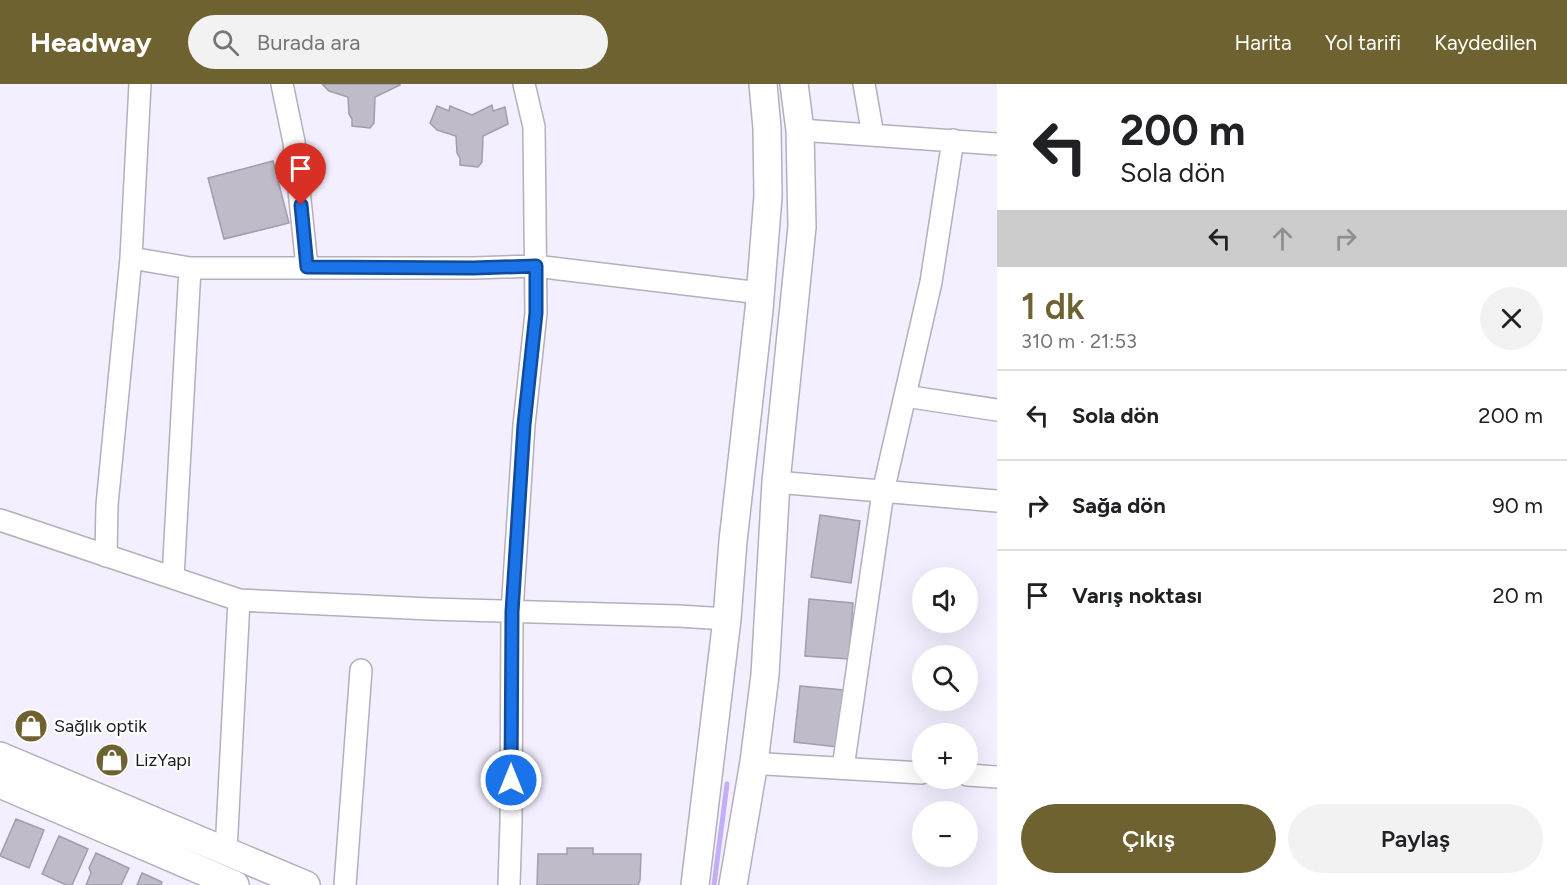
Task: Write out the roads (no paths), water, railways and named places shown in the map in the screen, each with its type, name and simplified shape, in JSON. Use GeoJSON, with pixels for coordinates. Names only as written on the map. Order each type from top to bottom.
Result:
{"type":"FeatureCollection","features":[{"type":"Feature","properties":{"kind":"main road"},"geometry":{"type":"LineString","coordinates":[[695,885],[727,619],[733,541],[760,293],[768,196],[767,128],[763,84]]}},
{"type":"Feature","properties":{"kind":"main road"},"geometry":{"type":"LineString","coordinates":[[733,885],[754,762],[765,675],[776,482],[802,227],[800,130],[794,84]]}},
{"type":"Feature","properties":{"kind":"main road"},"geometry":{"type":"LineString","coordinates":[[0,756],[306,885]]}},
{"type":"Feature","properties":{"kind":"main road"},"geometry":{"type":"LineString","coordinates":[[0,784],[235,885]]}},
{"type":"Feature","properties":{"kind":"street"},"geometry":{"type":"LineString","coordinates":[[106,556],[107,505],[131,258],[140,84]]}},
{"type":"Feature","properties":{"kind":"street"},"geometry":{"type":"LineString","coordinates":[[282,84],[294,142],[307,267]]}},
{"type":"Feature","properties":{"kind":"street"},"geometry":{"type":"LineString","coordinates":[[509,885],[512,612],[524,425],[536,313],[534,128],[524,84]]}},
{"type":"Feature","properties":{"kind":"street"},"geometry":{"type":"LineString","coordinates":[[864,84],[873,135]]}},
{"type":"Feature","properties":{"kind":"street"},"geometry":{"type":"LineString","coordinates":[[800,130],[997,144]]}},
{"type":"Feature","properties":{"kind":"street"},"geometry":{"type":"LineString","coordinates":[[843,768],[883,492],[931,282],[952,140]]}},
{"type":"Feature","properties":{"kind":"street"},"geometry":{"type":"LineString","coordinates":[[131,258],[190,268],[536,266],[760,293]]}},
{"type":"Feature","properties":{"kind":"street"},"geometry":{"type":"LineString","coordinates":[[173,578],[190,268]]}},
{"type":"Feature","properties":{"kind":"street"},"geometry":{"type":"LineString","coordinates":[[905,396],[997,410]]}},
{"type":"Feature","properties":{"kind":"street"},"geometry":{"type":"LineString","coordinates":[[776,482],[997,501]]}},
{"type":"Feature","properties":{"kind":"street"},"geometry":{"type":"LineString","coordinates":[[0,520],[239,600],[727,619]]}},
{"type":"Feature","properties":{"kind":"street"},"geometry":{"type":"LineString","coordinates":[[226,851],[239,600]]}},
{"type":"Feature","properties":{"kind":"street"},"geometry":{"type":"LineString","coordinates":[[345,885],[362,670]]}},
{"type":"Feature","properties":{"kind":"street"},"geometry":{"type":"LineString","coordinates":[[754,762],[912,772]]}},
{"type":"Feature","properties":{"kind":"street"},"geometry":{"type":"LineString","coordinates":[[978,776],[997,777]]}},
{"type":"Feature","properties":{"kind":"waterway"},"geometry":{"type":"LineString","coordinates":[[714,885],[727,784]]}},
{"type":"Feature","properties":{"kind":"place","name":"Sağlık optik"},"geometry":{"type":"Point","coordinates":[31,726]}},
{"type":"Feature","properties":{"kind":"place","name":"LizYapı"},"geometry":{"type":"Point","coordinates":[112,760]}}]}
